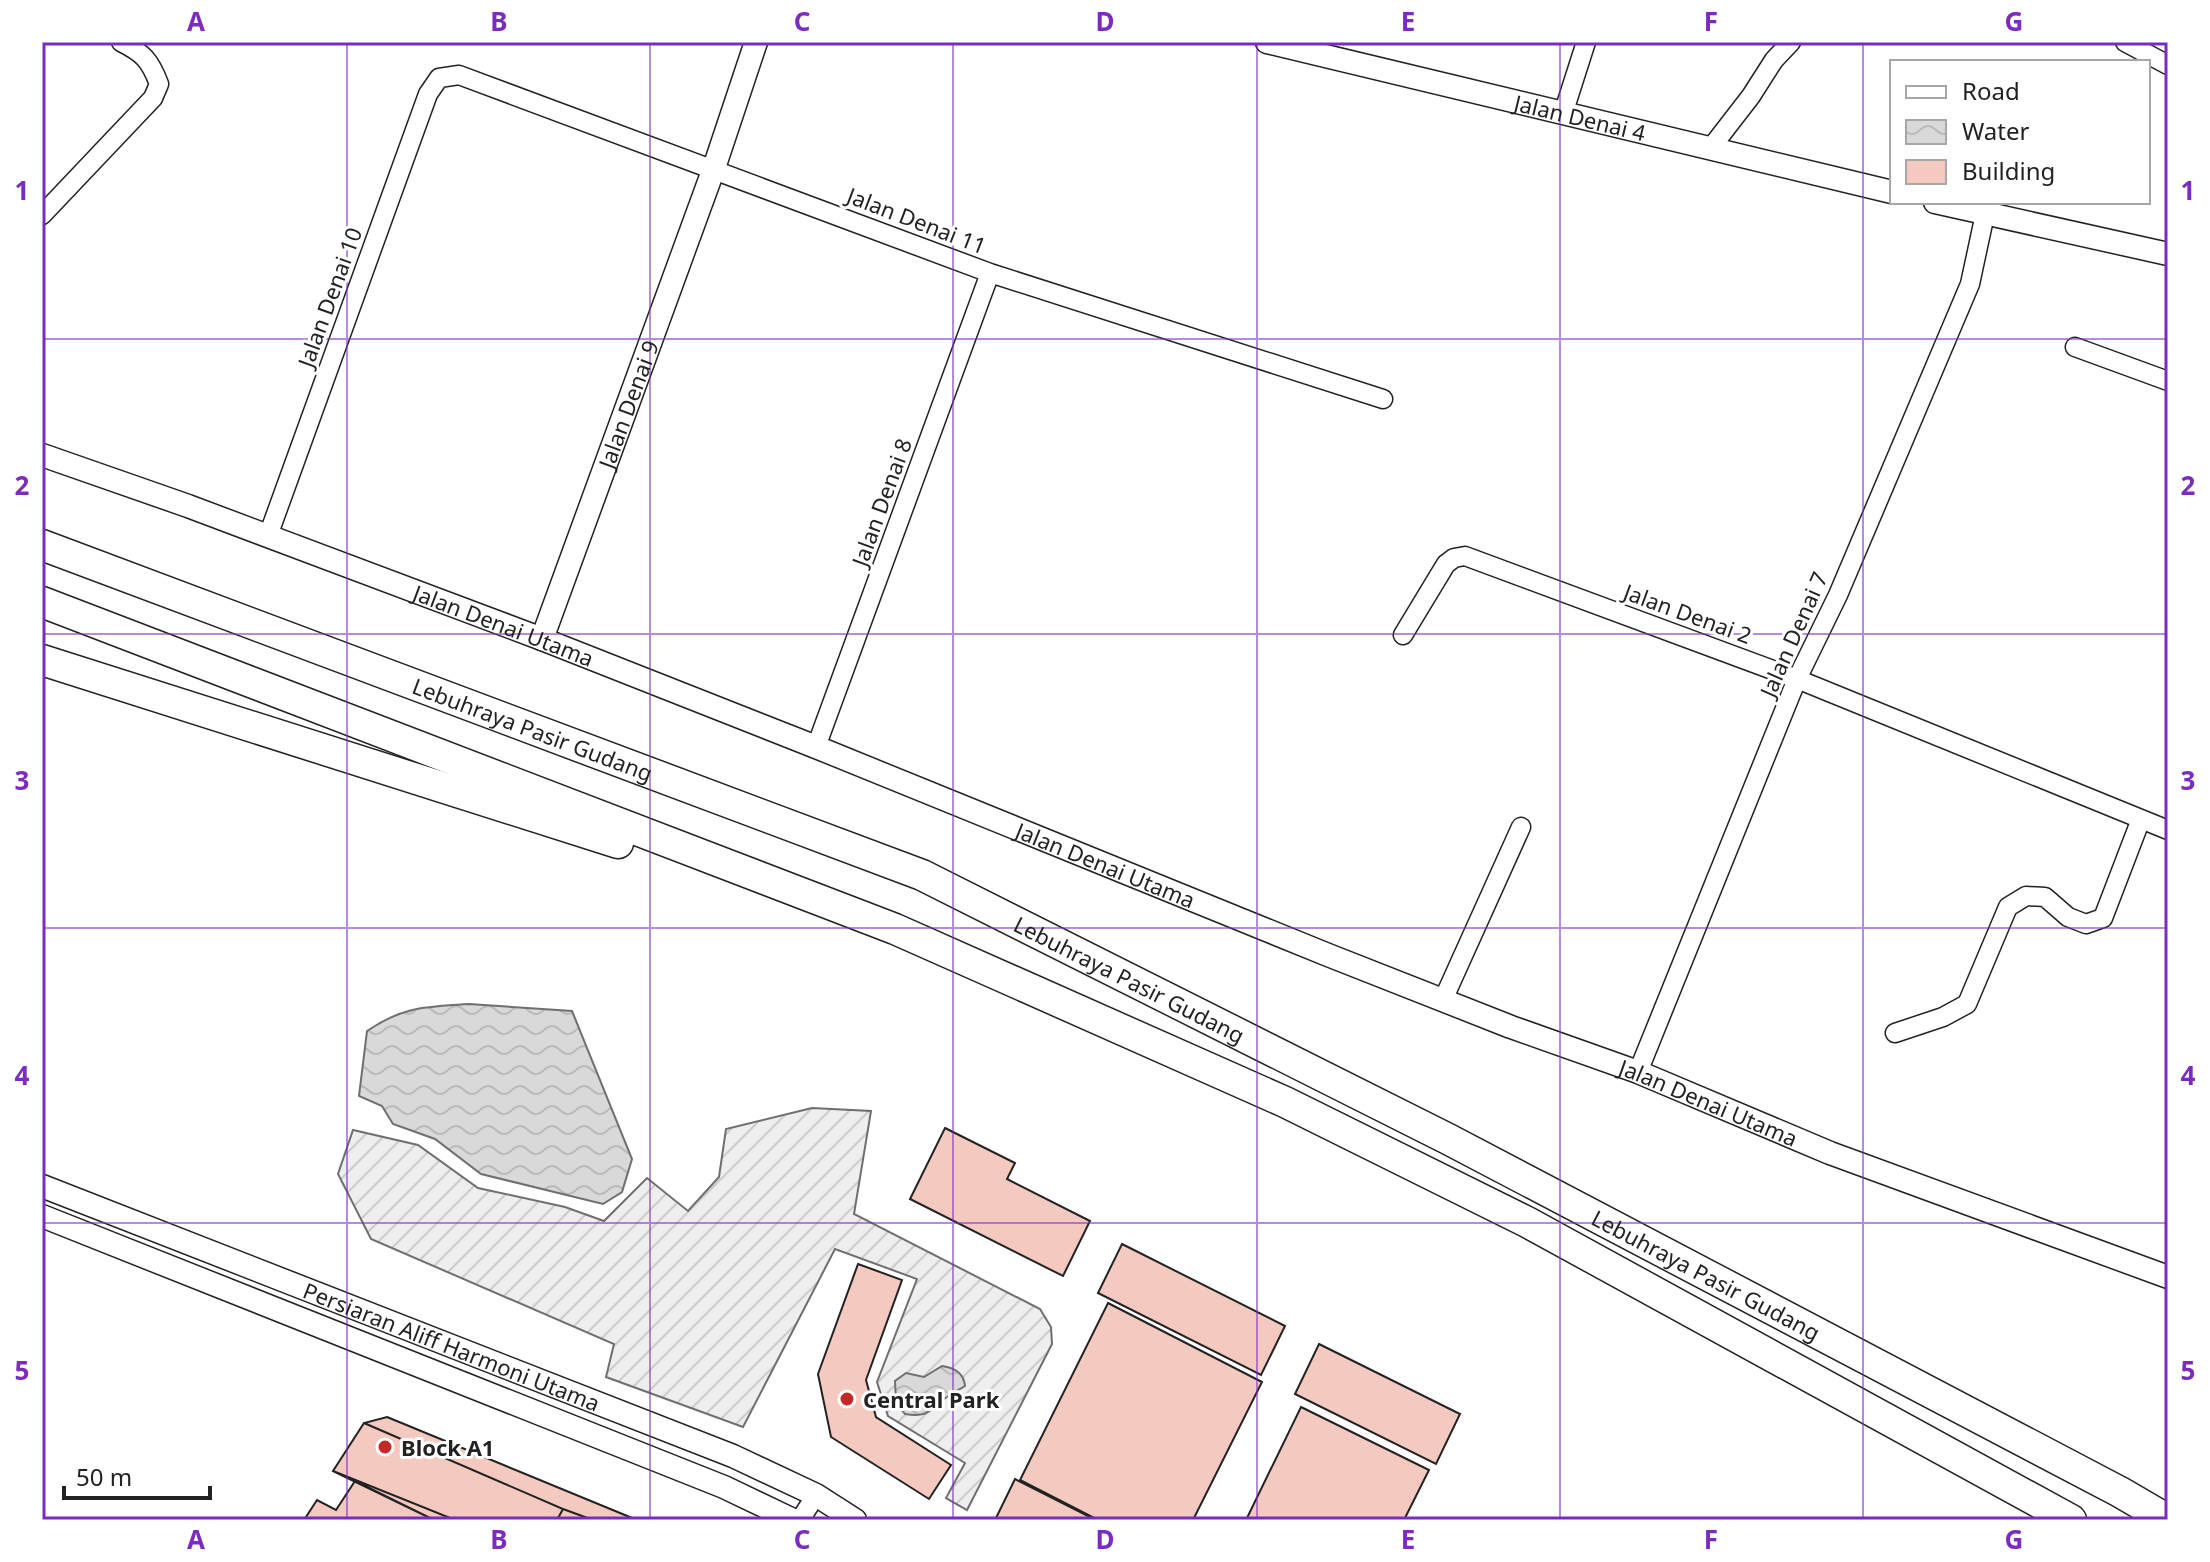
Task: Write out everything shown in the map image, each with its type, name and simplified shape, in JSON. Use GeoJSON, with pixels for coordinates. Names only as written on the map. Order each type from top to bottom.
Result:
{"type":"FeatureCollection","features":[{"type":"Feature","properties":{"kind":"highway","name":"Lebuhraya Pasir Gudang"},"geometry":{"type":"LineString","coordinates":[[42,545],[922,875],[1462,1146],[2168,1520]]}},
{"type":"Feature","properties":{"kind":"highway","name":"Lebuhraya Pasir Gudang"},"geometry":{"type":"LineString","coordinates":[[42,602],[895,929],[1285,1102],[1513,1215],[2071,1520]]}},
{"type":"Feature","properties":{"kind":"highway"},"geometry":{"type":"LineString","coordinates":[[42,660],[895,929]]}},
{"type":"Feature","properties":{"kind":"street"},"geometry":{"type":"LineString","coordinates":[[42,215],[153,98],[159,84],[153,68],[141,52],[121,42]]}},
{"type":"Feature","properties":{"kind":"street"},"geometry":{"type":"LineString","coordinates":[[714,168],[756,42]]}},
{"type":"Feature","properties":{"kind":"street","name":"Jalan Denai 4"},"geometry":{"type":"LineString","coordinates":[[1267,42],[1890,192]]}},
{"type":"Feature","properties":{"kind":"street"},"geometry":{"type":"LineString","coordinates":[[1563,114],[1586,42]]}},
{"type":"Feature","properties":{"kind":"street"},"geometry":{"type":"LineString","coordinates":[[1710,149],[1774,60],[1791,42]]}},
{"type":"Feature","properties":{"kind":"street"},"geometry":{"type":"LineString","coordinates":[[2125,42],[2168,65]]}},
{"type":"Feature","properties":{"kind":"street","name":"Jalan Denai 11"},"geometry":{"type":"LineString","coordinates":[[439,78],[459,75],[990,273],[1383,399]]}},
{"type":"Feature","properties":{"kind":"street","name":"Jalan Denai 10"},"geometry":{"type":"LineString","coordinates":[[268,536],[428,94],[439,78]]}},
{"type":"Feature","properties":{"kind":"street","name":"Jalan Denai 9"},"geometry":{"type":"LineString","coordinates":[[542,639],[714,168]]}},
{"type":"Feature","properties":{"kind":"street"},"geometry":{"type":"LineString","coordinates":[[1943,204],[2168,254]]}},
{"type":"Feature","properties":{"kind":"street","name":"Jalan Denai 7"},"geometry":{"type":"LineString","coordinates":[[1638,1072],[1797,679],[1838,595],[1970,284],[1985,214]]}},
{"type":"Feature","properties":{"kind":"street","name":"Jalan Denai 8"},"geometry":{"type":"LineString","coordinates":[[816,747],[990,273]]}},
{"type":"Feature","properties":{"kind":"street"},"geometry":{"type":"LineString","coordinates":[[2075,347],[2168,381]]}},
{"type":"Feature","properties":{"kind":"street","name":"Jalan Denai Utama"},"geometry":{"type":"LineString","coordinates":[[42,455],[542,639],[1443,1000],[1638,1072],[1830,1153],[2168,1277]]}},
{"type":"Feature","properties":{"kind":"street","name":"Jalan Denai 2"},"geometry":{"type":"LineString","coordinates":[[1403,635],[1446,564],[1454,558],[1465,556],[1797,679],[2168,830]]}},
{"type":"Feature","properties":{"kind":"street"},"geometry":{"type":"LineString","coordinates":[[1895,1033],[1943,1017],[1967,1004],[2008,907],[2026,896],[2045,897],[2068,917],[2086,924],[2103,918],[2141,819]]}},
{"type":"Feature","properties":{"kind":"street"},"geometry":{"type":"LineString","coordinates":[[1443,1000],[1521,827]]}},
{"type":"Feature","properties":{"kind":"street","name":"Persiaran Aliff Harmoni Utama"},"geometry":{"type":"LineString","coordinates":[[42,1186],[733,1456],[816,1495],[855,1520]]}},
{"type":"Feature","properties":{"kind":"street","name":"Persiaran Aliff Harmoni Utama"},"geometry":{"type":"LineString","coordinates":[[42,1216],[710,1481],[762,1511],[793,1520]]}},
{"type":"Feature","properties":{"kind":"street"},"geometry":{"type":"LineString","coordinates":[[800,1520],[816,1495]]}},
{"type":"Feature","properties":{"kind":"shaded area"},"geometry":{"type":"Polygon","coordinates":[[[812,1108],[871,1111],[854,1214],[1040,1309],[1051,1327],[1052,1344],[967,1510],[946,1498],[965,1463],[888,1416],[877,1382],[917,1279],[835,1249],[743,1427],[606,1377],[614,1344],[371,1239],[338,1174],[353,1130],[418,1145],[478,1188],[565,1207],[604,1221],[647,1178],[688,1211],[719,1177],[726,1129],[812,1108]]]}},
{"type":"Feature","properties":{"kind":"water"},"geometry":{"type":"Polygon","coordinates":[[[469,1004],[572,1011],[632,1159],[622,1192],[603,1204],[481,1174],[435,1139],[393,1124],[382,1106],[359,1096],[367,1031],[404,1012],[469,1004]]]}},
{"type":"Feature","properties":{"kind":"water"},"geometry":{"type":"Polygon","coordinates":[[[942,1366],[958,1372],[965,1386],[925,1414],[905,1414],[896,1402],[895,1381],[906,1373],[924,1377],[942,1366]]]}},
{"type":"Feature","properties":{"kind":"building"},"geometry":{"type":"Polygon","coordinates":[[[945,1128],[1015,1163],[1007,1179],[1090,1221],[1063,1276],[910,1199],[945,1128]]]}},
{"type":"Feature","properties":{"kind":"building"},"geometry":{"type":"Polygon","coordinates":[[[1122,1244],[1285,1326],[1261,1375],[1098,1293],[1122,1244]]]}},
{"type":"Feature","properties":{"kind":"building","name":"Central Park"},"geometry":{"type":"Polygon","coordinates":[[[858,1264],[902,1280],[866,1380],[876,1417],[951,1465],[929,1499],[831,1437],[818,1374],[858,1264]]]}},
{"type":"Feature","properties":{"kind":"building"},"geometry":{"type":"Polygon","coordinates":[[[1108,1303],[1262,1382],[1193,1520],[1098,1520],[1020,1480],[1108,1303]]]}},
{"type":"Feature","properties":{"kind":"building"},"geometry":{"type":"Polygon","coordinates":[[[1319,1344],[1460,1414],[1436,1464],[1295,1394],[1319,1344]]]}},
{"type":"Feature","properties":{"kind":"building"},"geometry":{"type":"Polygon","coordinates":[[[1301,1407],[1429,1470],[1404,1520],[1246,1520],[1301,1407]]]}},
{"type":"Feature","properties":{"kind":"building","name":"Block A1"},"geometry":{"type":"Polygon","coordinates":[[[387,1417],[637,1520],[434,1520],[333,1471],[364,1423],[387,1417]]]}},
{"type":"Feature","properties":{"kind":"building","name":"Block A1"},"geometry":{"type":"Polygon","coordinates":[[[364,1423],[563,1509],[557,1520],[455,1520],[333,1471],[364,1423]]]}},
{"type":"Feature","properties":{"kind":"building"},"geometry":{"type":"Polygon","coordinates":[[[1015,1479],[1096,1520],[995,1520],[1015,1479]]]}},
{"type":"Feature","properties":{"kind":"building"},"geometry":{"type":"Polygon","coordinates":[[[355,1481],[434,1520],[304,1520],[317,1500],[336,1510],[355,1481]]]}},
{"type":"Feature","properties":{"kind":"building"},"geometry":{"type":"Polygon","coordinates":[[[563,1509],[593,1520],[557,1520],[563,1509]]]}},
{"type":"Feature","properties":{"kind":"place","name":"Central Park"},"geometry":{"type":"Point","coordinates":[847,1399]}},
{"type":"Feature","properties":{"kind":"place","name":"Block A1"},"geometry":{"type":"Point","coordinates":[385,1447]}}]}
